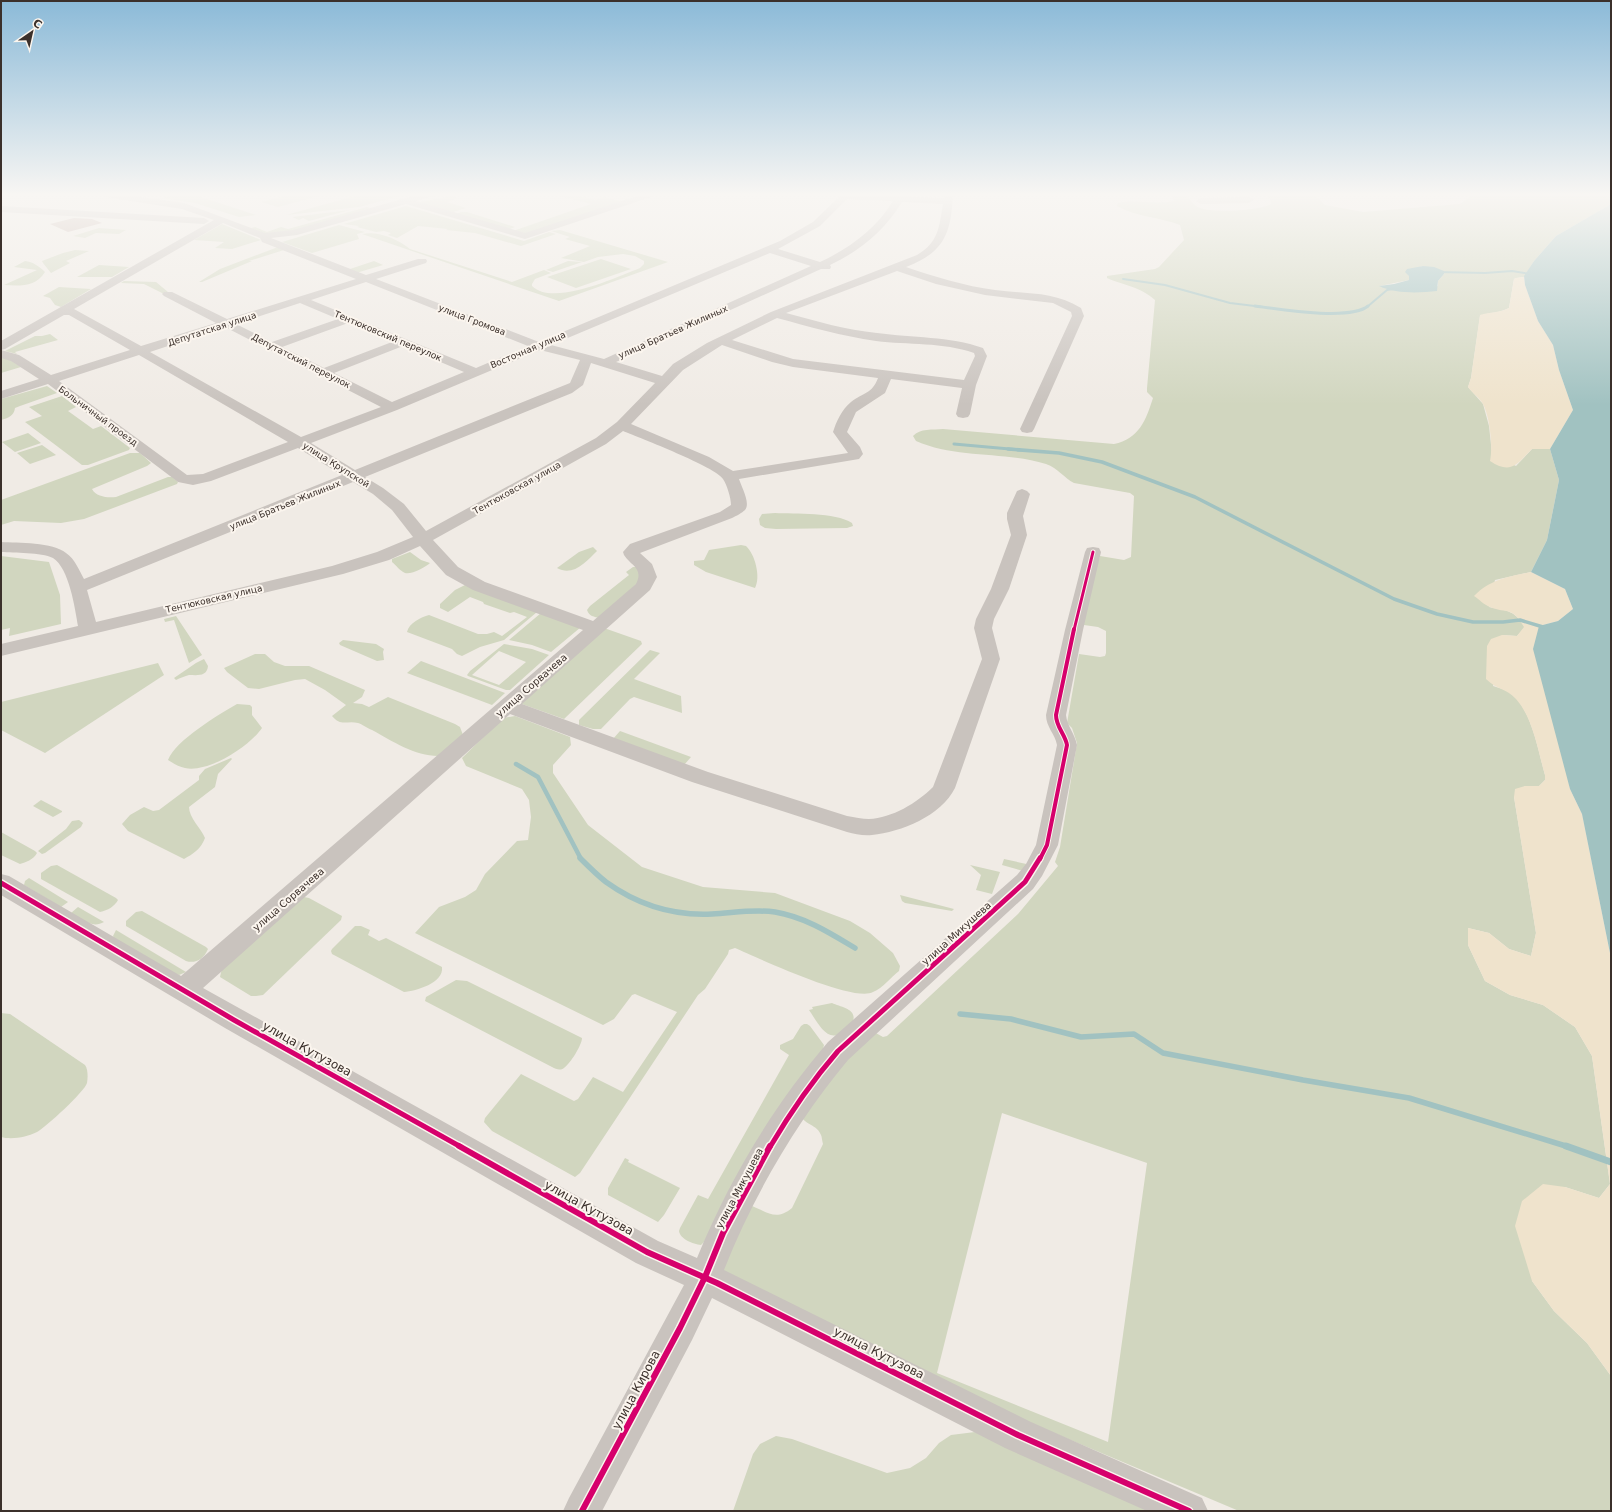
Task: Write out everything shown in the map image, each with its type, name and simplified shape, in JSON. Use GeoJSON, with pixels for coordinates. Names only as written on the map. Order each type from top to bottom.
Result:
{"type":"FeatureCollection","features":[{"type":"Feature","properties":{"kind":"street"},"geometry":{"type":"LineString","coordinates":[[1,346],[143,265]]}},
{"type":"Feature","properties":{"kind":"street","name":"улица Громова"},"geometry":{"type":"LineString","coordinates":[[330,265],[539,346],[664,381]]}},
{"type":"Feature","properties":{"kind":"street","name":"Депутатская улица"},"geometry":{"type":"LineString","coordinates":[[1,395],[411,265]]}},
{"type":"Feature","properties":{"kind":"street","name":"Восточная улица"},"geometry":{"type":"LineString","coordinates":[[193,480],[206,478],[392,407],[734,265]]}},
{"type":"Feature","properties":{"kind":"street"},"geometry":{"type":"LineString","coordinates":[[821,265],[836,270]]}},
{"type":"Feature","properties":{"kind":"street","name":"улица Братьев Жилиных"},"geometry":{"type":"LineString","coordinates":[[604,363],[821,265]]}},
{"type":"Feature","properties":{"kind":"street","name":"Тентюковская улица"},"geometry":{"type":"LineString","coordinates":[[1,650],[336,570],[383,556],[423,539],[564,462],[601,440],[622,424],[686,360],[775,314],[901,265]]}},
{"type":"Feature","properties":{"kind":"street"},"geometry":{"type":"LineString","coordinates":[[896,267],[934,281],[985,292],[1056,301],[1077,310],[1078,316],[1027,429]]}},
{"type":"Feature","properties":{"kind":"street"},"geometry":{"type":"LineString","coordinates":[[851,274],[866,278]]}},
{"type":"Feature","properties":{"kind":"street","name":"Депутатский переулок"},"geometry":{"type":"LineString","coordinates":[[168,294],[392,407]]}},
{"type":"Feature","properties":{"kind":"street","name":"Тентюковский переулок"},"geometry":{"type":"LineString","coordinates":[[302,300],[475,372]]}},
{"type":"Feature","properties":{"kind":"street","name":"улица Крупской"},"geometry":{"type":"LineString","coordinates":[[62,311],[72,312],[299,442],[378,491],[398,508],[437,556],[452,571],[479,586],[596,628]]}},
{"type":"Feature","properties":{"kind":"street"},"geometry":{"type":"LineString","coordinates":[[775,314],[874,337],[956,344],[972,347],[979,351],[980,356],[969,384],[963,414]]}},
{"type":"Feature","properties":{"kind":"street"},"geometry":{"type":"LineString","coordinates":[[272,346],[349,320]]}},
{"type":"Feature","properties":{"kind":"street"},"geometry":{"type":"LineString","coordinates":[[721,341],[776,360],[793,363],[969,384]]}},
{"type":"Feature","properties":{"kind":"street"},"geometry":{"type":"LineString","coordinates":[[325,372],[403,342]]}},
{"type":"Feature","properties":{"kind":"street","name":"Больничный проезд"},"geometry":{"type":"LineString","coordinates":[[1,354],[15,358],[50,380],[183,479],[193,480]]}},
{"type":"Feature","properties":{"kind":"street","name":"улица Братьев Жилиных"},"geometry":{"type":"LineString","coordinates":[[79,587],[355,477],[567,390],[576,385],[587,359]]}},
{"type":"Feature","properties":{"kind":"street"},"geometry":{"type":"LineString","coordinates":[[622,424],[704,460],[730,476],[854,456],[856,454],[855,450],[845,440],[840,432],[842,426],[850,410],[855,405],[880,390],[886,375]]}},
{"type":"Feature","properties":{"kind":"street","name":"улица Сорвачева"},"geometry":{"type":"LineString","coordinates":[[184,990],[644,586],[648,577],[646,568],[632,555],[631,552],[636,548],[726,515],[740,508],[730,476]]}},
{"type":"Feature","properties":{"kind":"street"},"geometry":{"type":"LineString","coordinates":[[507,706],[700,777],[847,824],[871,827],[901,819],[934,801],[942,791],[947,778],[991,659],[990,650],[983,628],[985,619],[1000,589],[1019,535],[1015,519],[1022,494]]}},
{"type":"Feature","properties":{"kind":"street"},"geometry":{"type":"LineString","coordinates":[[1,547],[50,552],[59,555],[66,561],[79,587],[88,630]]}},
{"type":"Feature","properties":{"kind":"street","name":"улица Микушева"},"geometry":{"type":"LineString","coordinates":[[705,1277],[723,1233],[761,1162],[784,1123],[815,1078],[838,1051],[1025,882],[1041,857],[1047,845],[1067,745],[1066,736],[1056,722],[1056,715],[1074,630],[1094,552]]}},
{"type":"Feature","properties":{"kind":"street","name":"улица Кутузова"},"geometry":{"type":"LineString","coordinates":[[1,883],[234,1020],[647,1252],[705,1277],[1018,1435],[1189,1511]]}},
{"type":"Feature","properties":{"kind":"street","name":"улица Кирова"},"geometry":{"type":"LineString","coordinates":[[582,1511],[680,1328],[705,1277]]}},
{"type":"Feature","properties":{"kind":"green space"},"geometry":{"type":"Polygon","coordinates":[[[18,265],[35,265],[45,272],[41,277],[32,283],[16,286],[4,285],[37,270],[14,267],[18,265]]]}},
{"type":"Feature","properties":{"kind":"green space"},"geometry":{"type":"Polygon","coordinates":[[[44,265],[67,265],[51,273],[44,265]]]}},
{"type":"Feature","properties":{"kind":"green space"},"geometry":{"type":"Polygon","coordinates":[[[99,265],[129,267],[112,277],[77,277],[99,265]]]}},
{"type":"Feature","properties":{"kind":"green space"},"geometry":{"type":"Polygon","coordinates":[[[232,265],[244,265],[199,282],[220,269],[232,265]]]}},
{"type":"Feature","properties":{"kind":"green space"},"geometry":{"type":"Polygon","coordinates":[[[363,265],[383,265],[356,273],[350,269],[363,265]]]}},
{"type":"Feature","properties":{"kind":"green space"},"geometry":{"type":"Polygon","coordinates":[[[452,265],[458,265],[512,282],[544,270],[551,273],[535,279],[532,286],[542,292],[554,293],[569,292],[585,288],[640,268],[643,265],[661,265],[559,301],[452,265]]]}},
{"type":"Feature","properties":{"kind":"green space"},"geometry":{"type":"Polygon","coordinates":[[[559,265],[575,265],[553,272],[546,270],[559,265]]]}},
{"type":"Feature","properties":{"kind":"green space"},"geometry":{"type":"Polygon","coordinates":[[[584,265],[618,265],[631,269],[576,288],[547,277],[584,265]]]}},
{"type":"Feature","properties":{"kind":"green space"},"geometry":{"type":"Polygon","coordinates":[[[1161,265],[1532,265],[1524,277],[1514,279],[1509,308],[1480,316],[1471,378],[1468,387],[1483,404],[1489,426],[1492,454],[1516,466],[1532,449],[1550,449],[1559,480],[1547,540],[1531,572],[1495,580],[1489,607],[1501,609],[1514,614],[1525,627],[1517,636],[1502,635],[1493,686],[1508,691],[1516,698],[1528,717],[1545,775],[1545,780],[1539,786],[1525,786],[1514,797],[1536,933],[1531,956],[1509,949],[1489,933],[1468,928],[1468,945],[1485,981],[1510,995],[1543,1005],[1575,1027],[1592,1056],[1610,1184],[1599,1198],[1565,1187],[1532,1281],[1554,1311],[1587,1343],[1611,1376],[1611,1511],[1239,1511],[727,1295],[714,1264],[749,1205],[776,1215],[786,1212],[792,1208],[823,1144],[819,1131],[805,1121],[800,1109],[874,1032],[883,1037],[887,1036],[1018,914],[1058,866],[1055,862],[1060,847],[1077,743],[1072,728],[1067,723],[1079,654],[1100,657],[1105,656],[1106,653],[1106,631],[1098,627],[1077,624],[1100,556],[1124,560],[1131,557],[1134,496],[1130,493],[1074,483],[1046,464],[1014,457],[964,453],[932,447],[916,441],[913,436],[916,433],[923,431],[943,429],[1114,444],[1130,438],[1144,421],[1153,398],[1147,392],[1147,388],[1155,300],[1143,292],[1107,278],[1107,276],[1155,269],[1161,265]],[[1423,266],[1413,271],[1409,277],[1409,280],[1380,286],[1409,290],[1438,286],[1438,281],[1444,274],[1423,266]],[[1002,1113],[937,1373],[1108,1442],[1147,1163],[1002,1113]]]}},
{"type":"Feature","properties":{"kind":"green space"},"geometry":{"type":"Polygon","coordinates":[[[124,281],[156,282],[168,292],[172,292],[164,294],[144,284],[121,283],[124,281]]]}},
{"type":"Feature","properties":{"kind":"green space"},"geometry":{"type":"Polygon","coordinates":[[[59,287],[91,289],[61,307],[55,305],[50,298],[43,296],[59,287]]]}},
{"type":"Feature","properties":{"kind":"green space"},"geometry":{"type":"Polygon","coordinates":[[[50,334],[58,340],[15,352],[17,354],[5,351],[35,336],[50,334]]]}},
{"type":"Feature","properties":{"kind":"green space"},"geometry":{"type":"Polygon","coordinates":[[[1,356],[9,359],[21,367],[1,373],[1,356]]]}},
{"type":"Feature","properties":{"kind":"green space"},"geometry":{"type":"Polygon","coordinates":[[[47,386],[57,393],[15,408],[12,415],[1,420],[1,399],[47,386]]]}},
{"type":"Feature","properties":{"kind":"green space"},"geometry":{"type":"Polygon","coordinates":[[[62,396],[76,407],[68,411],[93,429],[101,426],[130,448],[129,450],[88,465],[82,465],[25,422],[42,416],[29,407],[62,396]]]}},
{"type":"Feature","properties":{"kind":"green space"},"geometry":{"type":"Polygon","coordinates":[[[28,433],[41,443],[15,452],[2,442],[28,433]]]}},
{"type":"Feature","properties":{"kind":"green space"},"geometry":{"type":"Polygon","coordinates":[[[42,445],[56,455],[30,464],[17,453],[42,445]]]}},
{"type":"Feature","properties":{"kind":"green space"},"geometry":{"type":"Polygon","coordinates":[[[130,453],[140,453],[151,463],[92,489],[96,494],[116,497],[168,477],[172,477],[178,482],[177,484],[84,519],[61,523],[14,521],[1,525],[1,500],[130,453]]]}},
{"type":"Feature","properties":{"kind":"green space"},"geometry":{"type":"Polygon","coordinates":[[[775,513],[825,515],[845,519],[852,523],[853,526],[847,528],[776,529],[765,528],[760,525],[759,519],[762,514],[775,513]]]}},
{"type":"Feature","properties":{"kind":"green space"},"geometry":{"type":"Polygon","coordinates":[[[741,545],[746,546],[752,554],[756,566],[757,583],[755,588],[706,572],[694,565],[694,561],[704,560],[709,550],[741,545]]]}},
{"type":"Feature","properties":{"kind":"green space"},"geometry":{"type":"Polygon","coordinates":[[[593,547],[597,551],[579,567],[568,571],[557,568],[579,552],[593,547]]]}},
{"type":"Feature","properties":{"kind":"green space"},"geometry":{"type":"Polygon","coordinates":[[[410,552],[421,560],[430,563],[414,572],[403,572],[392,562],[392,559],[410,552]]]}},
{"type":"Feature","properties":{"kind":"green space"},"geometry":{"type":"Polygon","coordinates":[[[1,556],[49,562],[60,595],[61,624],[9,636],[10,628],[1,630],[1,556]]]}},
{"type":"Feature","properties":{"kind":"green space"},"geometry":{"type":"Polygon","coordinates":[[[633,567],[638,567],[644,577],[600,618],[590,615],[587,610],[590,606],[629,575],[626,572],[633,567]]]}},
{"type":"Feature","properties":{"kind":"green space"},"geometry":{"type":"Polygon","coordinates":[[[465,585],[537,612],[504,640],[480,647],[462,656],[457,654],[452,649],[407,632],[413,623],[429,615],[478,634],[494,632],[502,636],[527,617],[484,604],[483,602],[470,597],[448,612],[440,608],[440,604],[455,590],[465,585]]]}},
{"type":"Feature","properties":{"kind":"green space"},"geometry":{"type":"Polygon","coordinates":[[[541,613],[581,627],[551,652],[532,645],[509,640],[541,613]]]}},
{"type":"Feature","properties":{"kind":"green space"},"geometry":{"type":"Polygon","coordinates":[[[176,616],[202,655],[189,663],[174,620],[165,622],[164,619],[176,616]]]}},
{"type":"Feature","properties":{"kind":"green space"},"geometry":{"type":"Polygon","coordinates":[[[604,628],[641,641],[642,644],[564,719],[519,703],[604,628]]]}},
{"type":"Feature","properties":{"kind":"green space"},"geometry":{"type":"Polygon","coordinates":[[[343,640],[376,644],[384,649],[384,660],[377,661],[340,645],[339,643],[343,640]]]}},
{"type":"Feature","properties":{"kind":"green space"},"geometry":{"type":"Polygon","coordinates":[[[504,644],[532,649],[549,655],[510,690],[506,690],[468,676],[467,675],[504,644]],[[499,651],[472,675],[499,685],[526,662],[499,651]]]}},
{"type":"Feature","properties":{"kind":"green space"},"geometry":{"type":"Polygon","coordinates":[[[650,650],[660,653],[634,679],[681,696],[682,713],[634,697],[630,699],[601,729],[593,729],[579,725],[579,720],[650,650]]]}},
{"type":"Feature","properties":{"kind":"green space"},"geometry":{"type":"Polygon","coordinates":[[[255,654],[265,654],[274,662],[285,666],[309,666],[365,690],[362,697],[353,703],[362,704],[369,707],[388,697],[455,724],[460,727],[463,735],[438,756],[429,755],[412,751],[360,724],[338,721],[332,716],[346,705],[325,690],[305,679],[259,689],[248,688],[224,668],[255,654]]]}},
{"type":"Feature","properties":{"kind":"green space"},"geometry":{"type":"Polygon","coordinates":[[[204,659],[208,666],[204,674],[189,675],[176,680],[174,678],[196,663],[204,659]]]}},
{"type":"Feature","properties":{"kind":"green space"},"geometry":{"type":"Polygon","coordinates":[[[421,661],[505,693],[492,705],[407,673],[421,661]]]}},
{"type":"Feature","properties":{"kind":"green space"},"geometry":{"type":"Polygon","coordinates":[[[158,663],[164,675],[45,753],[1,730],[1,702],[158,663]]]}},
{"type":"Feature","properties":{"kind":"green space"},"geometry":{"type":"Polygon","coordinates":[[[237,704],[250,705],[252,707],[252,715],[262,728],[248,743],[227,757],[205,767],[185,768],[168,760],[172,752],[188,736],[237,704]]]}},
{"type":"Feature","properties":{"kind":"green space"},"geometry":{"type":"Polygon","coordinates":[[[515,716],[570,737],[571,745],[553,765],[553,773],[588,825],[642,867],[703,887],[775,893],[850,921],[870,933],[893,953],[900,966],[899,971],[880,988],[873,992],[863,994],[827,986],[735,948],[729,950],[728,954],[705,989],[698,995],[580,1173],[575,1177],[492,1131],[484,1122],[485,1118],[521,1074],[574,1101],[578,1099],[593,1077],[623,1092],[677,1012],[635,994],[632,995],[614,1019],[603,1025],[415,933],[439,907],[465,897],[476,890],[485,874],[517,841],[528,840],[531,817],[529,800],[522,789],[466,766],[462,758],[503,718],[515,716]]]}},
{"type":"Feature","properties":{"kind":"green space"},"geometry":{"type":"Polygon","coordinates":[[[620,731],[691,757],[684,765],[613,739],[620,731]]]}},
{"type":"Feature","properties":{"kind":"green space"},"geometry":{"type":"Polygon","coordinates":[[[231,758],[232,759],[218,774],[215,787],[189,807],[193,819],[205,838],[194,853],[184,859],[128,831],[122,824],[130,815],[144,807],[153,811],[159,810],[199,780],[199,776],[205,769],[231,758]]]}},
{"type":"Feature","properties":{"kind":"green space"},"geometry":{"type":"Polygon","coordinates":[[[41,800],[62,812],[53,817],[33,806],[41,800]]]}},
{"type":"Feature","properties":{"kind":"green space"},"geometry":{"type":"Polygon","coordinates":[[[79,820],[83,823],[81,827],[45,853],[42,854],[38,851],[66,829],[72,821],[79,820]]]}},
{"type":"Feature","properties":{"kind":"green space"},"geometry":{"type":"Polygon","coordinates":[[[1,832],[37,853],[31,859],[20,864],[1,855],[1,832]]]}},
{"type":"Feature","properties":{"kind":"green space"},"geometry":{"type":"Polygon","coordinates":[[[1004,859],[1031,865],[1023,871],[1002,865],[1004,859]]]}},
{"type":"Feature","properties":{"kind":"green space"},"geometry":{"type":"Polygon","coordinates":[[[57,865],[116,898],[118,900],[115,905],[100,912],[41,879],[41,873],[51,866],[57,865]]]}},
{"type":"Feature","properties":{"kind":"green space"},"geometry":{"type":"Polygon","coordinates":[[[970,865],[1000,872],[992,894],[976,890],[981,875],[970,865]]]}},
{"type":"Feature","properties":{"kind":"green space"},"geometry":{"type":"Polygon","coordinates":[[[29,878],[68,902],[61,907],[24,885],[25,881],[29,878]]]}},
{"type":"Feature","properties":{"kind":"green space"},"geometry":{"type":"Polygon","coordinates":[[[900,895],[954,909],[952,911],[905,903],[902,901],[900,895]]]}},
{"type":"Feature","properties":{"kind":"green space"},"geometry":{"type":"Polygon","coordinates":[[[304,897],[309,898],[342,916],[341,920],[263,995],[251,996],[220,977],[222,968],[304,897]]]}},
{"type":"Feature","properties":{"kind":"green space"},"geometry":{"type":"Polygon","coordinates":[[[78,907],[104,922],[100,924],[91,924],[71,913],[78,907]]]}},
{"type":"Feature","properties":{"kind":"green space"},"geometry":{"type":"Polygon","coordinates":[[[142,911],[206,947],[208,949],[204,956],[193,962],[186,961],[126,926],[126,921],[136,912],[142,911]]]}},
{"type":"Feature","properties":{"kind":"green space"},"geometry":{"type":"Polygon","coordinates":[[[355,926],[361,926],[370,930],[368,935],[379,941],[386,938],[442,967],[439,978],[422,988],[404,992],[332,954],[332,949],[355,926]]]}},
{"type":"Feature","properties":{"kind":"green space"},"geometry":{"type":"Polygon","coordinates":[[[116,930],[186,972],[179,975],[176,974],[114,938],[113,936],[116,930]]]}},
{"type":"Feature","properties":{"kind":"green space"},"geometry":{"type":"Polygon","coordinates":[[[456,980],[467,981],[582,1038],[580,1045],[569,1063],[564,1068],[556,1069],[425,1001],[426,997],[456,980]]]}},
{"type":"Feature","properties":{"kind":"green space"},"geometry":{"type":"Polygon","coordinates":[[[832,1003],[847,1009],[853,1014],[854,1017],[853,1021],[845,1030],[834,1036],[825,1032],[821,1028],[809,1010],[813,1009],[812,1007],[832,1003]]]}},
{"type":"Feature","properties":{"kind":"green space"},"geometry":{"type":"Polygon","coordinates":[[[1,1013],[10,1014],[85,1065],[88,1076],[85,1087],[65,1109],[37,1132],[19,1138],[1,1137],[1,1013]]]}},
{"type":"Feature","properties":{"kind":"green space"},"geometry":{"type":"Polygon","coordinates":[[[804,1024],[810,1026],[824,1045],[823,1049],[704,1242],[701,1245],[687,1241],[680,1234],[680,1228],[698,1195],[708,1199],[789,1055],[780,1049],[780,1045],[793,1039],[801,1026],[804,1024]]]}},
{"type":"Feature","properties":{"kind":"green space"},"geometry":{"type":"Polygon","coordinates":[[[625,1158],[629,1160],[628,1162],[680,1188],[664,1215],[658,1222],[608,1195],[608,1188],[625,1158]]]}},
{"type":"Feature","properties":{"kind":"green space"},"geometry":{"type":"Polygon","coordinates":[[[975,1432],[1150,1511],[733,1511],[753,1454],[760,1444],[776,1436],[792,1439],[887,1473],[910,1468],[926,1458],[939,1443],[951,1435],[975,1432]]]}},
{"type":"Feature","properties":{"kind":"sand"},"geometry":{"type":"Polygon","coordinates":[[[1524,277],[1525,285],[1538,321],[1553,345],[1559,370],[1573,410],[1550,449],[1532,449],[1518,463],[1513,466],[1503,467],[1490,461],[1491,440],[1487,416],[1482,402],[1468,387],[1471,378],[1480,315],[1502,311],[1509,308],[1514,279],[1524,277]]]}},
{"type":"Feature","properties":{"kind":"sand"},"geometry":{"type":"Polygon","coordinates":[[[1531,572],[1565,589],[1573,609],[1558,621],[1539,626],[1570,789],[1582,814],[1611,958],[1611,1376],[1587,1343],[1554,1311],[1532,1281],[1515,1226],[1522,1201],[1543,1184],[1565,1187],[1599,1198],[1610,1184],[1592,1056],[1575,1027],[1543,1005],[1510,995],[1485,981],[1468,945],[1468,928],[1489,933],[1509,949],[1531,956],[1536,933],[1514,797],[1515,789],[1525,786],[1539,786],[1545,780],[1545,775],[1531,725],[1522,707],[1512,695],[1490,683],[1486,679],[1487,646],[1491,639],[1502,635],[1517,636],[1524,627],[1513,613],[1488,606],[1474,596],[1480,590],[1493,582],[1507,577],[1531,572]]]}},
{"type":"Feature","properties":{"kind":"water"},"geometry":{"type":"Polygon","coordinates":[[[1532,265],[1611,265],[1611,958],[1582,814],[1570,789],[1533,649],[1539,626],[1558,621],[1573,609],[1565,589],[1531,572],[1547,540],[1559,480],[1550,449],[1573,410],[1559,370],[1553,345],[1538,321],[1525,285],[1524,276],[1532,265]]]}},
{"type":"Feature","properties":{"kind":"water"},"geometry":{"type":"Polygon","coordinates":[[[1423,266],[1434,267],[1444,271],[1444,274],[1438,281],[1437,291],[1400,292],[1379,286],[1409,280],[1409,276],[1405,272],[1407,269],[1423,266]]]}},
{"type":"Feature","properties":{"kind":"waterway"},"geometry":{"type":"LineString","coordinates":[[1438,272],[1485,273],[1512,271],[1530,274]]}},
{"type":"Feature","properties":{"kind":"waterway"},"geometry":{"type":"LineString","coordinates":[[1123,279],[1165,285],[1230,303],[1263,307]]}},
{"type":"Feature","properties":{"kind":"waterway"},"geometry":{"type":"LineString","coordinates":[[1367,307],[1387,290],[1393,289]]}},
{"type":"Feature","properties":{"kind":"waterway"},"geometry":{"type":"LineString","coordinates":[[1255,306],[1313,313],[1346,313],[1368,306]]}},
{"type":"Feature","properties":{"kind":"waterway"},"geometry":{"type":"LineString","coordinates":[[954,444],[1015,450]]}},
{"type":"Feature","properties":{"kind":"waterway"},"geometry":{"type":"LineString","coordinates":[[1008,449],[1015,450]]}},
{"type":"Feature","properties":{"kind":"waterway"},"geometry":{"type":"LineString","coordinates":[[1015,450],[1059,453],[1102,462],[1195,497],[1394,599],[1437,614],[1473,622],[1503,622],[1520,620],[1543,627]]}},
{"type":"Feature","properties":{"kind":"waterway"},"geometry":{"type":"LineString","coordinates":[[1015,450],[1020,450]]}},
{"type":"Feature","properties":{"kind":"waterway"},"geometry":{"type":"LineString","coordinates":[[516,764],[538,777],[581,859]]}},
{"type":"Feature","properties":{"kind":"waterway"},"geometry":{"type":"LineString","coordinates":[[581,859],[606,882],[643,903],[670,911],[683,913],[712,914],[767,911],[786,914],[827,931],[855,948]]}},
{"type":"Feature","properties":{"kind":"waterway"},"geometry":{"type":"LineString","coordinates":[[960,1014],[1011,1019],[1081,1037],[1134,1034],[1163,1053],[1303,1080],[1409,1098],[1568,1147]]}},
{"type":"Feature","properties":{"kind":"waterway"},"geometry":{"type":"LineString","coordinates":[[1568,1147],[1611,1162]]}},
{"type":"Feature","properties":{"kind":"cycle path"},"geometry":{"type":"LineString","coordinates":[[582,1511],[680,1328],[705,1277],[723,1233],[761,1162],[784,1123],[815,1078],[838,1051],[1025,882],[1034,870],[1047,845],[1067,745],[1065,736],[1057,724],[1056,715],[1074,630],[1093,552]]}},
{"type":"Feature","properties":{"kind":"cycle path"},"geometry":{"type":"LineString","coordinates":[[1,883],[234,1020],[647,1252],[717,1283],[1018,1435],[1189,1511]]}}]}
